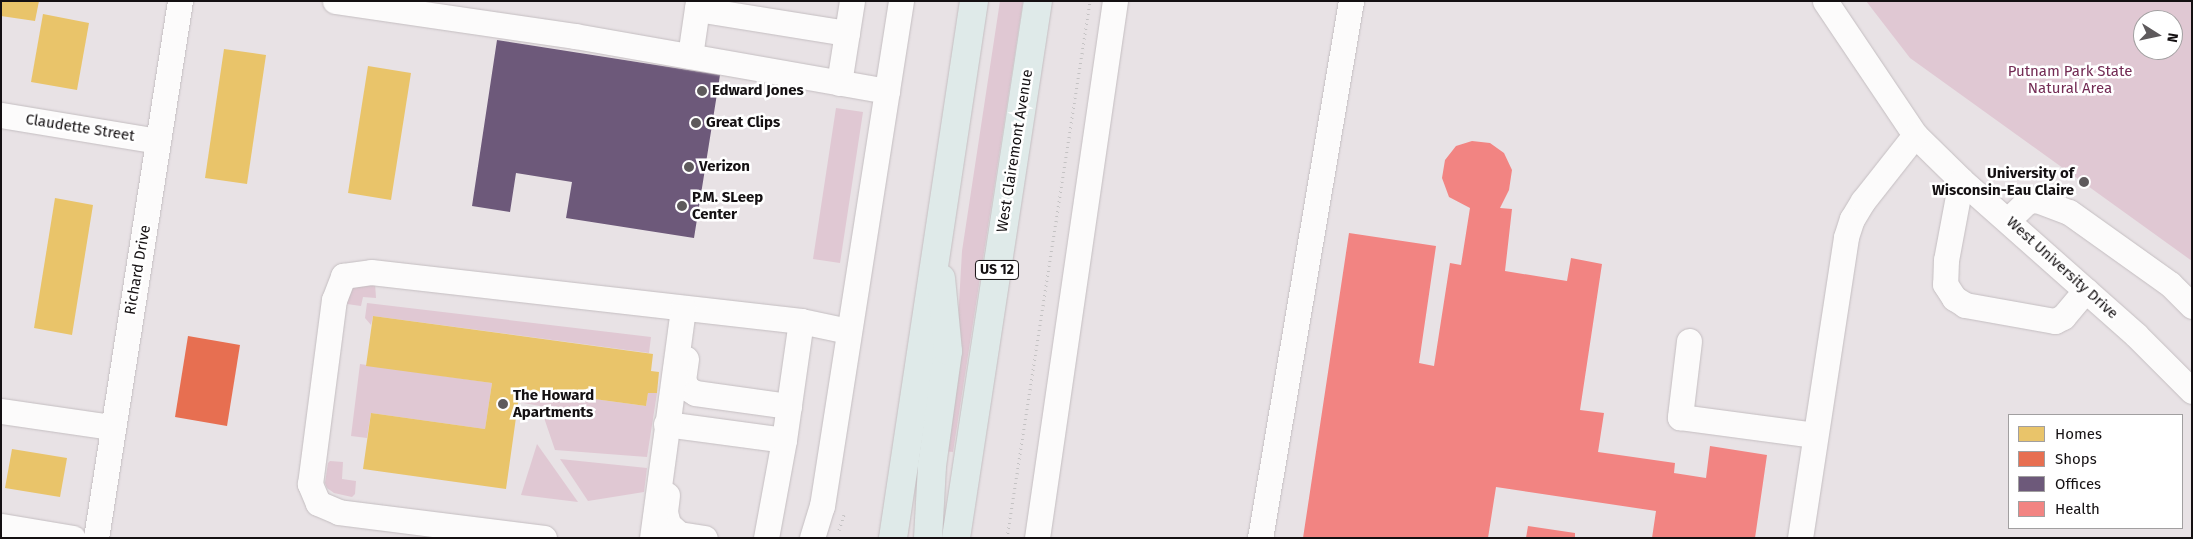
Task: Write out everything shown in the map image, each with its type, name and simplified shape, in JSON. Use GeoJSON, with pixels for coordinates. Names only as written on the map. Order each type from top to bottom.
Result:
{"type":"FeatureCollection","features":[{"type":"Feature","properties":{"kind":"main road"},"geometry":{"type":"LineString","coordinates":[[893,538],[974,1]]}},
{"type":"Feature","properties":{"kind":"main road","name":"West Clairemont Avenue"},"geometry":{"type":"LineString","coordinates":[[956,538],[1038,1]]}},
{"type":"Feature","properties":{"kind":"main road"},"geometry":{"type":"LineString","coordinates":[[928,538],[932,466],[948,351],[937,241]]}},
{"type":"Feature","properties":{"kind":"street","name":"Richard Drive"},"geometry":{"type":"LineString","coordinates":[[96,538],[180,1]]}},
{"type":"Feature","properties":{"kind":"street"},"geometry":{"type":"LineString","coordinates":[[336,1],[575,36],[887,91]]}},
{"type":"Feature","properties":{"kind":"street"},"geometry":{"type":"LineString","coordinates":[[812,538],[822,506],[901,1]]}},
{"type":"Feature","properties":{"kind":"street"},"geometry":{"type":"LineString","coordinates":[[1037,538],[1115,1]]}},
{"type":"Feature","properties":{"kind":"street"},"geometry":{"type":"LineString","coordinates":[[1260,538],[1351,1]]}},
{"type":"Feature","properties":{"kind":"street","name":"West University Drive"},"geometry":{"type":"LineString","coordinates":[[1826,1],[1915,135],[1961,180],[2136,335],[2192,391]]}},
{"type":"Feature","properties":{"kind":"street"},"geometry":{"type":"LineString","coordinates":[[690,56],[698,5],[738,6],[850,19],[839,83]]}},
{"type":"Feature","properties":{"kind":"street","name":"Claudette Street"},"geometry":{"type":"LineString","coordinates":[[1,115],[158,141]]}},
{"type":"Feature","properties":{"kind":"street"},"geometry":{"type":"LineString","coordinates":[[1800,538],[1849,228],[1863,201],[1915,135]]}},
{"type":"Feature","properties":{"kind":"street"},"geometry":{"type":"LineString","coordinates":[[1961,180],[1946,260],[1945,284],[1954,298],[1965,305],[2055,321],[2063,317],[2086,290]]}},
{"type":"Feature","properties":{"kind":"street"},"geometry":{"type":"LineString","coordinates":[[2008,220],[2028,201],[2037,200],[2069,212],[2170,284],[2192,306]]}},
{"type":"Feature","properties":{"kind":"street"},"geometry":{"type":"LineString","coordinates":[[544,538],[339,512],[318,503],[310,484],[334,300],[343,276],[371,272],[682,314],[801,320],[848,331]]}},
{"type":"Feature","properties":{"kind":"street"},"geometry":{"type":"LineString","coordinates":[[682,314],[688,338],[683,380],[687,388],[695,393],[789,406]]}},
{"type":"Feature","properties":{"kind":"street"},"geometry":{"type":"LineString","coordinates":[[652,538],[682,314]]}},
{"type":"Feature","properties":{"kind":"street"},"geometry":{"type":"LineString","coordinates":[[766,538],[784,440],[801,320]]}},
{"type":"Feature","properties":{"kind":"street"},"geometry":{"type":"LineString","coordinates":[[1690,341],[1680,417],[1815,435]]}},
{"type":"Feature","properties":{"kind":"street"},"geometry":{"type":"LineString","coordinates":[[1,410],[112,427]]}},
{"type":"Feature","properties":{"kind":"street"},"geometry":{"type":"LineString","coordinates":[[666,424],[784,440]]}},
{"type":"Feature","properties":{"kind":"street"},"geometry":{"type":"LineString","coordinates":[[666,424],[676,435],[665,512],[668,524],[679,534],[705,538]]}},
{"type":"Feature","properties":{"kind":"street"},"geometry":{"type":"LineString","coordinates":[[1,526],[73,538]]}},
{"type":"Feature","properties":{"kind":"path"},"geometry":{"type":"LineString","coordinates":[[1007,538],[1090,1]]}},
{"type":"Feature","properties":{"kind":"green space"},"geometry":{"type":"Polygon","coordinates":[[[1000,1],[1023,1],[953,452],[942,451],[956,356],[962,251],[1000,1]]]}},
{"type":"Feature","properties":{"kind":"green space","name":"Putnam Park State Natural Area"},"geometry":{"type":"Polygon","coordinates":[[[1866,1],[2192,1],[2192,261],[1910,58],[1866,1]]]}},
{"type":"Feature","properties":{"kind":"green space"},"geometry":{"type":"Polygon","coordinates":[[[836,108],[863,112],[840,263],[813,259],[836,108]]]}},
{"type":"Feature","properties":{"kind":"green space"},"geometry":{"type":"Polygon","coordinates":[[[351,283],[375,283],[376,298],[363,297],[361,306],[347,304],[351,283]]]}},
{"type":"Feature","properties":{"kind":"green space"},"geometry":{"type":"Polygon","coordinates":[[[367,303],[651,337],[649,353],[373,316],[371,325],[365,318],[367,303]]]}},
{"type":"Feature","properties":{"kind":"green space"},"geometry":{"type":"Polygon","coordinates":[[[360,364],[492,383],[485,429],[371,413],[367,438],[351,436],[360,364]]]}},
{"type":"Feature","properties":{"kind":"green space"},"geometry":{"type":"Polygon","coordinates":[[[520,389],[646,406],[648,393],[657,393],[647,457],[555,450],[540,406],[518,402],[520,389]]]}},
{"type":"Feature","properties":{"kind":"green space"},"geometry":{"type":"Polygon","coordinates":[[[537,444],[578,502],[521,495],[537,444]]]}},
{"type":"Feature","properties":{"kind":"green space"},"geometry":{"type":"Polygon","coordinates":[[[560,459],[647,468],[644,492],[588,501],[560,459]]]}},
{"type":"Feature","properties":{"kind":"green space"},"geometry":{"type":"Polygon","coordinates":[[[330,461],[343,462],[342,479],[356,481],[355,494],[352,497],[334,493],[327,488],[325,483],[328,463],[330,461]]]}},
{"type":"Feature","properties":{"kind":"building: Homes"},"geometry":{"type":"Polygon","coordinates":[[[1,1],[39,1],[35,21],[1,16],[1,1]]]}},
{"type":"Feature","properties":{"kind":"building: Homes"},"geometry":{"type":"Polygon","coordinates":[[[43,14],[89,23],[77,90],[31,82],[43,14]]]}},
{"type":"Feature","properties":{"kind":"building: Homes"},"geometry":{"type":"Polygon","coordinates":[[[224,49],[266,55],[247,184],[205,178],[224,49]]]}},
{"type":"Feature","properties":{"kind":"building: Homes"},"geometry":{"type":"Polygon","coordinates":[[[368,66],[411,73],[391,200],[348,193],[368,66]]]}},
{"type":"Feature","properties":{"kind":"building: Homes"},"geometry":{"type":"Polygon","coordinates":[[[55,198],[93,205],[72,335],[34,328],[55,198]]]}},
{"type":"Feature","properties":{"kind":"building: Homes","name":"The Howard Apartments"},"geometry":{"type":"Polygon","coordinates":[[[373,316],[653,354],[651,371],[659,372],[657,393],[648,393],[646,406],[520,389],[506,489],[363,469],[371,413],[485,429],[492,383],[366,366],[373,316]]]}},
{"type":"Feature","properties":{"kind":"building: Homes"},"geometry":{"type":"Polygon","coordinates":[[[12,449],[67,458],[60,497],[5,488],[12,449]]]}},
{"type":"Feature","properties":{"kind":"building: Shops"},"geometry":{"type":"Polygon","coordinates":[[[188,336],[240,345],[227,426],[175,417],[188,336]]]}},
{"type":"Feature","properties":{"kind":"building: Offices"},"geometry":{"type":"Polygon","coordinates":[[[497,40],[720,75],[694,238],[566,218],[572,182],[516,173],[510,212],[472,206],[497,40]]]}},
{"type":"Feature","properties":{"kind":"building: Health"},"geometry":{"type":"Polygon","coordinates":[[[1472,141],[1490,143],[1504,153],[1512,170],[1509,190],[1500,208],[1512,209],[1505,271],[1567,281],[1571,258],[1602,264],[1580,410],[1604,413],[1598,452],[1675,463],[1674,473],[1706,478],[1710,446],[1767,455],[1755,538],[1652,538],[1656,511],[1496,487],[1488,538],[1303,538],[1349,233],[1436,246],[1419,363],[1434,366],[1450,263],[1461,265],[1470,208],[1449,197],[1442,178],[1445,160],[1456,146],[1472,141]]]}},
{"type":"Feature","properties":{"kind":"building: Health"},"geometry":{"type":"Polygon","coordinates":[[[1528,526],[1575,533],[1575,538],[1526,538],[1528,526]]]}},
{"type":"Feature","properties":{"kind":"place","name":"Edward Jones"},"geometry":{"type":"Point","coordinates":[702,91]}},
{"type":"Feature","properties":{"kind":"place","name":"Great Clips"},"geometry":{"type":"Point","coordinates":[696,123]}},
{"type":"Feature","properties":{"kind":"place","name":"Verizon"},"geometry":{"type":"Point","coordinates":[689,167]}},
{"type":"Feature","properties":{"kind":"place","name":"University of Wisconsin-Eau Claire"},"geometry":{"type":"Point","coordinates":[2084,182]}},
{"type":"Feature","properties":{"kind":"place","name":"P.M. SLeep Center"},"geometry":{"type":"Point","coordinates":[682,206]}},
{"type":"Feature","properties":{"kind":"place","name":"The Howard Apartments"},"geometry":{"type":"Point","coordinates":[503,404]}}]}
